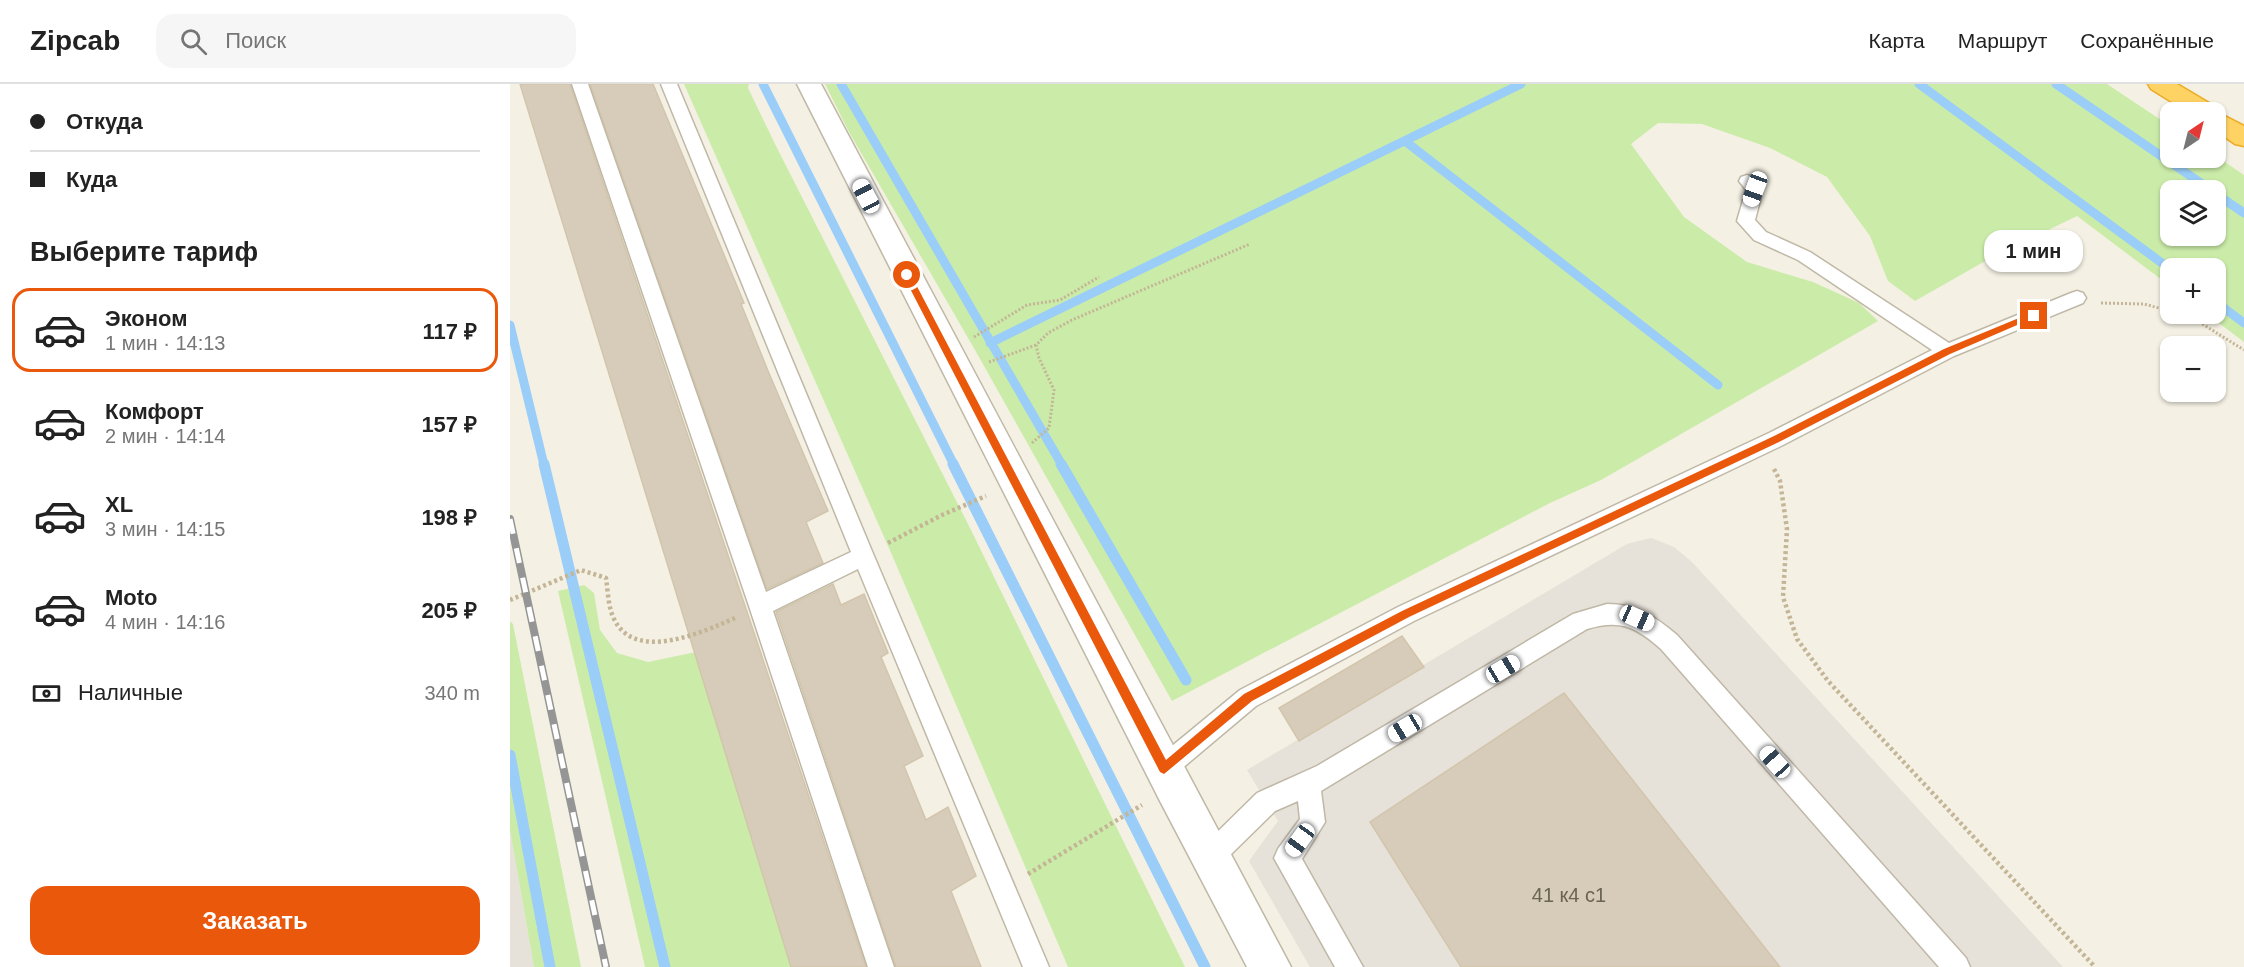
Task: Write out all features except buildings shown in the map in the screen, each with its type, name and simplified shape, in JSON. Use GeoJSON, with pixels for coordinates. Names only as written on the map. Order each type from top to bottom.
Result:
{"type":"FeatureCollection","features":[{"type":"Feature","properties":{"kind":"highway"},"geometry":{"type":"LineString","coordinates":[[2160,84],[2189,102]]}},
{"type":"Feature","properties":{"kind":"highway"},"geometry":{"type":"LineString","coordinates":[[2226,126],[2244,138]]}},
{"type":"Feature","properties":{"kind":"street"},"geometry":{"type":"LineString","coordinates":[[809,84],[1164,768],[1270,967]]}},
{"type":"Feature","properties":{"kind":"lane"},"geometry":{"type":"LineString","coordinates":[[580,84],[760,606],[881,967]]}},
{"type":"Feature","properties":{"kind":"lane"},"geometry":{"type":"LineString","coordinates":[[669,84],[863,556],[1036,967]]}},
{"type":"Feature","properties":{"kind":"lane"},"geometry":{"type":"LineString","coordinates":[[1747,182],[1755,189],[1746,220],[1760,236],[1804,256],[1947,351]]}},
{"type":"Feature","properties":{"kind":"lane"},"geometry":{"type":"LineString","coordinates":[[1164,768],[1248,698],[1406,614],[1761,446],[1947,351],[2077,298]]}},
{"type":"Feature","properties":{"kind":"lane"},"geometry":{"type":"LineString","coordinates":[[760,606],[863,556]]}},
{"type":"Feature","properties":{"kind":"lane"},"geometry":{"type":"LineString","coordinates":[[1211,856],[1266,802],[1308,785],[1581,621],[1602,614],[1624,613],[1650,624],[1669,642],[1957,967]]}},
{"type":"Feature","properties":{"kind":"lane"},"geometry":{"type":"LineString","coordinates":[[1308,785],[1313,822],[1287,858],[1350,967]]}},
{"type":"Feature","properties":{"kind":"path"},"geometry":{"type":"LineString","coordinates":[[954,365],[991,361],[1036,345],[1048,333],[1072,320],[1250,244]]}},
{"type":"Feature","properties":{"kind":"path"},"geometry":{"type":"LineString","coordinates":[[954,365],[1027,305],[1060,300],[1099,277]]}},
{"type":"Feature","properties":{"kind":"path"},"geometry":{"type":"LineString","coordinates":[[2055,307],[2095,302],[2144,304],[2160,308]]}},
{"type":"Feature","properties":{"kind":"path"},"geometry":{"type":"LineString","coordinates":[[2202,324],[2244,350]]}},
{"type":"Feature","properties":{"kind":"path"},"geometry":{"type":"LineString","coordinates":[[1006,465],[1049,428],[1054,390],[1038,358],[1036,345]]}},
{"type":"Feature","properties":{"kind":"path"},"geometry":{"type":"LineString","coordinates":[[1761,446],[1780,481],[1787,529],[1783,597],[1797,639],[1828,681],[2095,967]]}},
{"type":"Feature","properties":{"kind":"path"},"geometry":{"type":"LineString","coordinates":[[863,556],[980,498]]}},
{"type":"Feature","properties":{"kind":"path"},"geometry":{"type":"LineString","coordinates":[[510,600],[581,570],[606,578],[614,619],[624,635],[644,642],[669,641],[702,634],[760,606]]}},
{"type":"Feature","properties":{"kind":"path"},"geometry":{"type":"LineString","coordinates":[[1004,889],[1146,802]]}},
{"type":"Feature","properties":{"kind":"shaded area"},"geometry":{"type":"Polygon","coordinates":[[[1651,538],[1674,547],[1692,562],[2063,967],[1310,967],[1249,861],[1278,821],[1247,770],[1627,544],[1651,538]]]}},
{"type":"Feature","properties":{"kind":"shaded area"},"geometry":{"type":"Polygon","coordinates":[[[510,830],[534,967],[510,967],[510,830]]]}},
{"type":"Feature","properties":{"kind":"green space"},"geometry":{"type":"Polygon","coordinates":[[[684,84],[749,84],[748,88],[776,146],[970,528],[1185,967],[1068,967],[892,555],[684,84]]]}},
{"type":"Feature","properties":{"kind":"green space"},"geometry":{"type":"Polygon","coordinates":[[[825,84],[2107,84],[2160,119],[2160,168],[2226,168],[2226,163],[2244,175],[2244,342],[2220,324],[2226,324],[2226,258],[2160,258],[2160,278],[2077,216],[1987,260],[1915,301],[1888,281],[1870,236],[1827,177],[1770,148],[1702,124],[1658,123],[1631,144],[1684,217],[1747,262],[1813,282],[1859,303],[1878,321],[1601,480],[1550,503],[1172,701],[975,350],[849,132],[825,84]]]}},
{"type":"Feature","properties":{"kind":"green space"},"geometry":{"type":"Polygon","coordinates":[[[584,585],[594,593],[600,630],[617,653],[648,662],[696,652],[791,967],[645,967],[558,591],[584,585]]]}},
{"type":"Feature","properties":{"kind":"green space"},"geometry":{"type":"Polygon","coordinates":[[[510,621],[513,624],[581,967],[534,967],[510,830],[510,621]]]}},
{"type":"Feature","properties":{"kind":"waterway"},"geometry":{"type":"LineString","coordinates":[[763,84],[954,465]]}},
{"type":"Feature","properties":{"kind":"waterway"},"geometry":{"type":"LineString","coordinates":[[841,84],[991,343]]}},
{"type":"Feature","properties":{"kind":"waterway"},"geometry":{"type":"LineString","coordinates":[[991,343],[1521,84]]}},
{"type":"Feature","properties":{"kind":"waterway"},"geometry":{"type":"LineString","coordinates":[[1919,84],[2160,262]]}},
{"type":"Feature","properties":{"kind":"waterway"},"geometry":{"type":"LineString","coordinates":[[2056,84],[2196,180]]}},
{"type":"Feature","properties":{"kind":"waterway"},"geometry":{"type":"LineString","coordinates":[[1405,141],[1718,385]]}},
{"type":"Feature","properties":{"kind":"waterway"},"geometry":{"type":"LineString","coordinates":[[2226,201],[2244,213]]}},
{"type":"Feature","properties":{"kind":"waterway"},"geometry":{"type":"LineString","coordinates":[[2226,310],[2244,323]]}},
{"type":"Feature","properties":{"kind":"waterway"},"geometry":{"type":"LineString","coordinates":[[510,325],[544,465]]}},
{"type":"Feature","properties":{"kind":"waterway"},"geometry":{"type":"LineString","coordinates":[[991,343],[1062,465]]}},
{"type":"Feature","properties":{"kind":"waterway"},"geometry":{"type":"LineString","coordinates":[[544,464],[665,967]]}},
{"type":"Feature","properties":{"kind":"waterway"},"geometry":{"type":"LineString","coordinates":[[953,464],[1205,967]]}},
{"type":"Feature","properties":{"kind":"waterway"},"geometry":{"type":"LineString","coordinates":[[1061,464],[1186,680]]}},
{"type":"Feature","properties":{"kind":"waterway"},"geometry":{"type":"LineString","coordinates":[[510,755],[550,967]]}},
{"type":"Feature","properties":{"kind":"railway"},"geometry":{"type":"LineString","coordinates":[[510,519],[606,967]]}},
{"type":"Feature","properties":{"kind":"route"},"geometry":{"type":"LineString","coordinates":[[907,275],[1164,768],[1248,698],[1406,614],[1776,439],[1947,351],[2034,316]]}}]}
